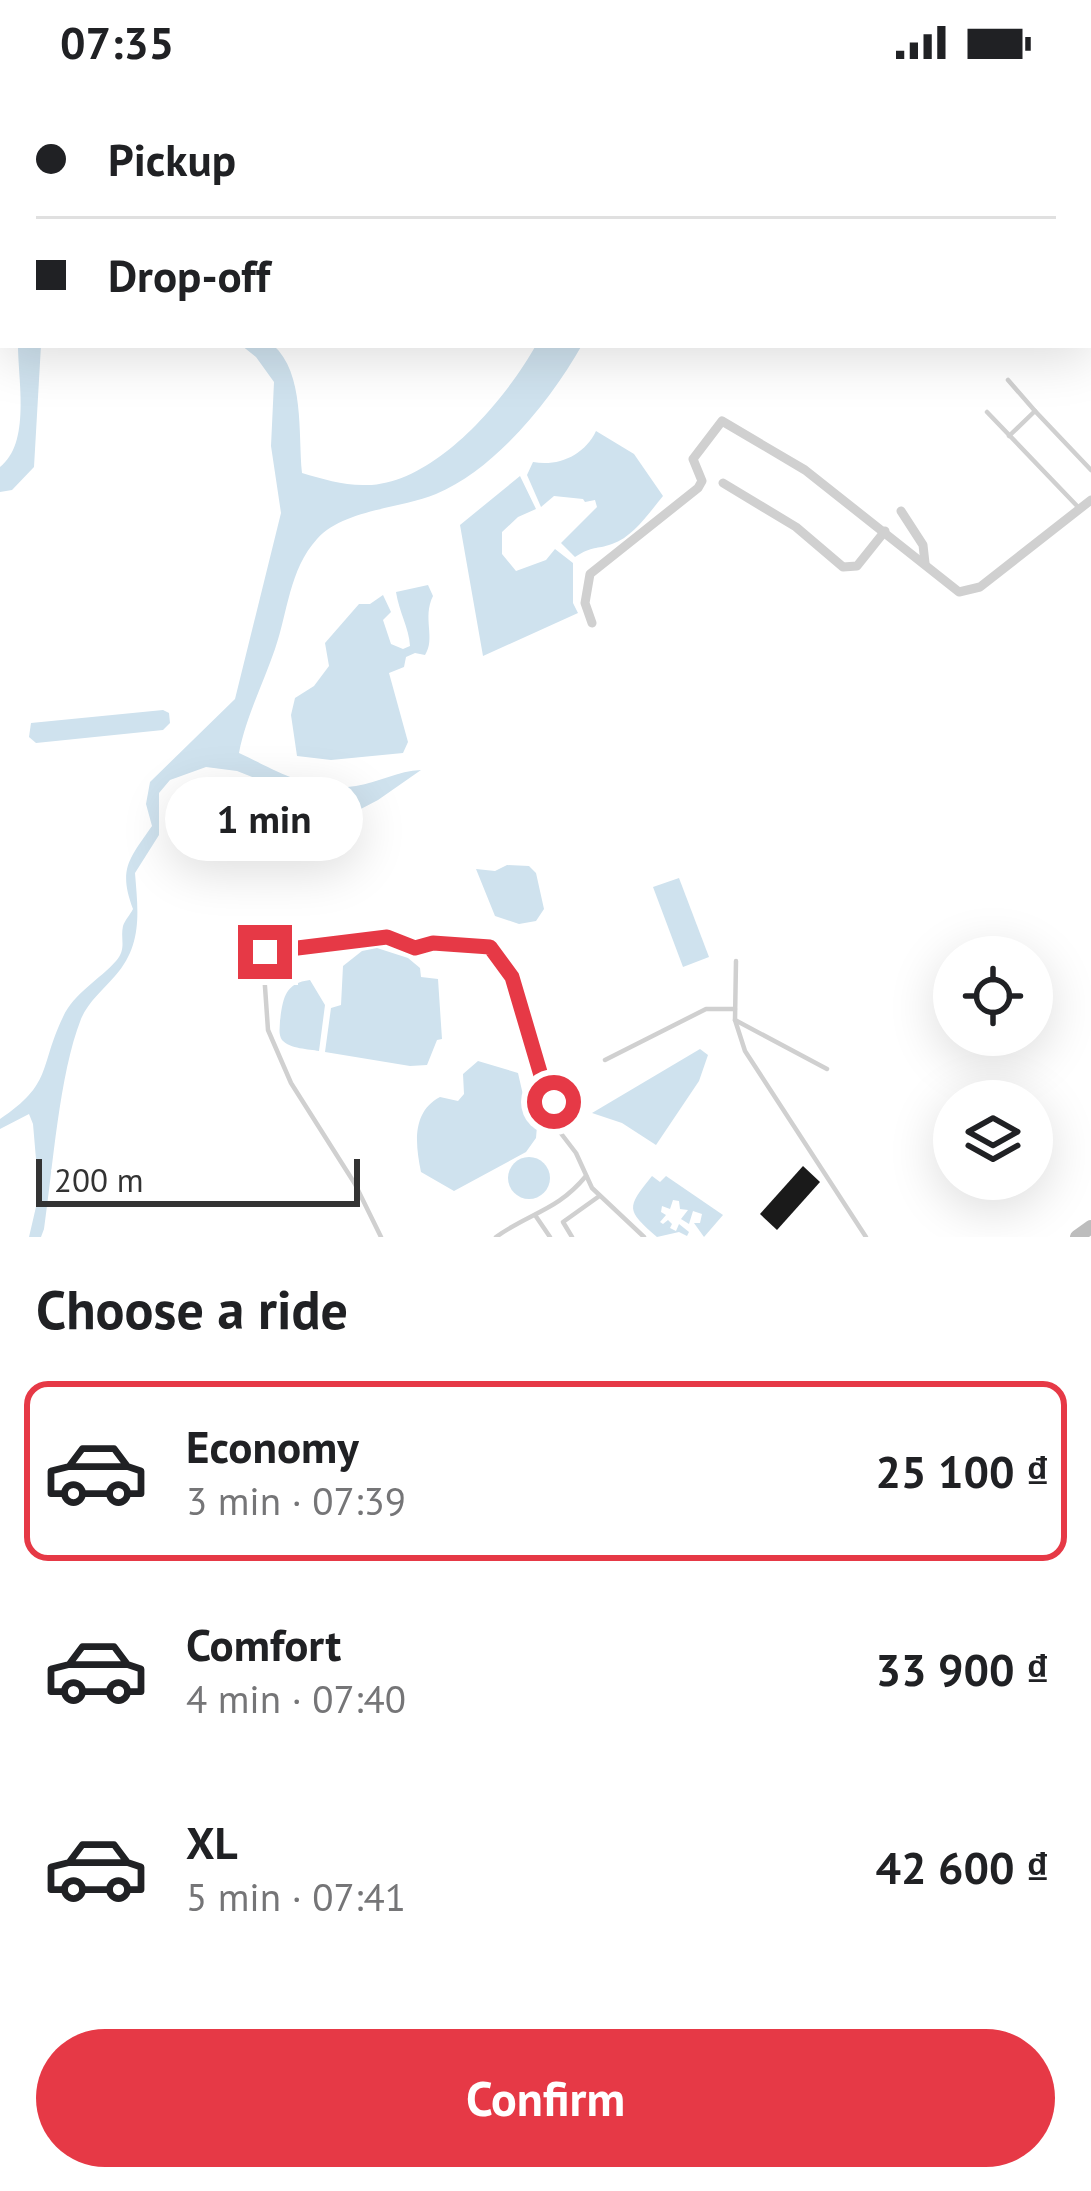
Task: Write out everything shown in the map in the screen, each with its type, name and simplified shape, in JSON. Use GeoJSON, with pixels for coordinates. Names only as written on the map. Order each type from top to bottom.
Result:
{"type":"FeatureCollection","features":[{"type":"Feature","properties":{"kind":"main road"},"geometry":{"type":"LineString","coordinates":[[1077,1237],[1091,1227]]}},
{"type":"Feature","properties":{"kind":"street"},"geometry":{"type":"LineString","coordinates":[[592,623],[585,603],[590,574],[698,488],[702,481],[693,459],[722,422],[805,470],[948,585],[968,593],[1091,500]]}},
{"type":"Feature","properties":{"kind":"street"},"geometry":{"type":"LineString","coordinates":[[724,483],[796,527],[848,569],[857,566],[885,531]]}},
{"type":"Feature","properties":{"kind":"street"},"geometry":{"type":"LineString","coordinates":[[901,511],[923,545],[925,563]]}},
{"type":"Feature","properties":{"kind":"lane"},"geometry":{"type":"LineString","coordinates":[[1008,380],[1091,470]]}},
{"type":"Feature","properties":{"kind":"lane"},"geometry":{"type":"LineString","coordinates":[[1009,436],[1035,411]]}},
{"type":"Feature","properties":{"kind":"lane"},"geometry":{"type":"LineString","coordinates":[[987,412],[1079,508]]}},
{"type":"Feature","properties":{"kind":"lane"},"geometry":{"type":"LineString","coordinates":[[381,1237],[355,1184],[291,1083],[268,1030],[263,958],[267,951],[387,937],[415,948],[433,943],[490,947],[512,977],[545,1089],[554,1102],[553,1123],[576,1153],[598,1196],[644,1237]]}},
{"type":"Feature","properties":{"kind":"lane"},"geometry":{"type":"LineString","coordinates":[[736,961],[735,1020],[745,1051],[866,1237]]}},
{"type":"Feature","properties":{"kind":"lane"},"geometry":{"type":"LineString","coordinates":[[604,1060],[706,1009],[735,1010]]}},
{"type":"Feature","properties":{"kind":"lane"},"geometry":{"type":"LineString","coordinates":[[735,1020],[827,1069]]}},
{"type":"Feature","properties":{"kind":"lane"},"geometry":{"type":"LineString","coordinates":[[496,1237],[560,1204],[586,1176]]}},
{"type":"Feature","properties":{"kind":"lane"},"geometry":{"type":"LineString","coordinates":[[572,1237],[563,1222],[598,1196]]}},
{"type":"Feature","properties":{"kind":"lane"},"geometry":{"type":"LineString","coordinates":[[535,1215],[550,1237]]}},
{"type":"Feature","properties":{"kind":"water"},"geometry":{"type":"Polygon","coordinates":[[[18,348],[41,348],[34,467],[12,490],[0,492],[0,467],[16,443],[18,348]]]}},
{"type":"Feature","properties":{"kind":"water"},"geometry":{"type":"Polygon","coordinates":[[[245,348],[276,348],[290,371],[298,405],[302,473],[367,485],[393,481],[442,455],[487,413],[534,348],[580,348],[538,410],[480,468],[436,494],[342,521],[308,551],[239,753],[295,779],[324,786],[356,786],[421,770],[336,822],[306,819],[273,785],[237,771],[206,767],[170,780],[159,793],[159,835],[135,873],[134,940],[124,964],[81,1019],[62,1094],[44,1229],[41,1237],[29,1237],[39,1194],[33,1124],[29,1114],[0,1129],[0,1119],[37,1085],[68,1008],[119,956],[123,926],[133,909],[126,884],[128,865],[152,826],[146,804],[150,782],[235,699],[281,513],[271,446],[274,382],[245,348]]]}},
{"type":"Feature","properties":{"kind":"water"},"geometry":{"type":"Polygon","coordinates":[[[596,431],[634,454],[663,496],[627,536],[575,557],[561,543],[597,507],[595,500],[554,496],[541,507],[527,475],[533,462],[552,463],[578,453],[596,431]]]}},
{"type":"Feature","properties":{"kind":"water"},"geometry":{"type":"Polygon","coordinates":[[[520,476],[536,509],[502,532],[502,554],[516,571],[546,560],[555,549],[573,563],[573,603],[578,613],[483,656],[460,525],[520,476]]]}},
{"type":"Feature","properties":{"kind":"water"},"geometry":{"type":"Polygon","coordinates":[[[428,585],[433,596],[425,655],[406,657],[404,667],[389,673],[408,742],[403,753],[331,760],[297,756],[291,715],[295,698],[314,686],[329,666],[325,643],[359,604],[370,604],[383,595],[391,612],[383,620],[391,644],[403,649],[410,646],[396,592],[428,585]]]}},
{"type":"Feature","properties":{"kind":"water"},"geometry":{"type":"Polygon","coordinates":[[[169,713],[170,723],[163,730],[36,743],[29,737],[31,723],[169,713]]]}},
{"type":"Feature","properties":{"kind":"water"},"geometry":{"type":"Polygon","coordinates":[[[507,865],[529,866],[536,873],[544,909],[536,921],[519,924],[495,916],[476,869],[495,871],[507,865]]]}},
{"type":"Feature","properties":{"kind":"water"},"geometry":{"type":"Polygon","coordinates":[[[679,878],[709,957],[683,967],[653,887],[679,878]]]}},
{"type":"Feature","properties":{"kind":"water"},"geometry":{"type":"Polygon","coordinates":[[[377,948],[408,958],[420,968],[421,977],[438,979],[442,1039],[437,1040],[427,1065],[325,1052],[331,1008],[341,1005],[343,966],[362,951],[377,948]]]}},
{"type":"Feature","properties":{"kind":"water"},"geometry":{"type":"Polygon","coordinates":[[[310,980],[325,1005],[319,1051],[290,1045],[280,1033],[287,993],[295,984],[310,980]]]}},
{"type":"Feature","properties":{"kind":"water"},"geometry":{"type":"Polygon","coordinates":[[[700,1049],[708,1055],[699,1081],[656,1145],[622,1123],[592,1113],[700,1049]]]}},
{"type":"Feature","properties":{"kind":"water"},"geometry":{"type":"Polygon","coordinates":[[[478,1061],[518,1073],[526,1108],[537,1126],[536,1138],[526,1152],[454,1191],[421,1172],[418,1129],[431,1103],[440,1097],[458,1101],[464,1094],[463,1074],[478,1061]]]}},
{"type":"Feature","properties":{"kind":"water"},"geometry":{"type":"Polygon","coordinates":[[[529,1157],[544,1163],[550,1178],[544,1193],[529,1199],[514,1193],[508,1178],[514,1163],[529,1157]]]}},
{"type":"Feature","properties":{"kind":"water"},"geometry":{"type":"Polygon","coordinates":[[[652,1176],[660,1182],[666,1176],[723,1215],[704,1237],[694,1223],[700,1223],[702,1214],[693,1211],[689,1224],[681,1219],[688,1210],[680,1209],[679,1201],[673,1200],[670,1209],[662,1206],[666,1215],[660,1222],[668,1220],[670,1228],[676,1231],[679,1224],[689,1232],[687,1236],[679,1232],[657,1237],[639,1221],[633,1208],[652,1176]]]}},
{"type":"Feature","properties":{"kind":"building"},"geometry":{"type":"Polygon","coordinates":[[[803,1166],[820,1182],[777,1230],[760,1214],[803,1166]]]}},
{"type":"Feature","properties":{"kind":"route"},"geometry":{"type":"LineString","coordinates":[[265,952],[387,937],[415,948],[433,943],[490,947],[512,977],[545,1089],[554,1102]]}}]}
